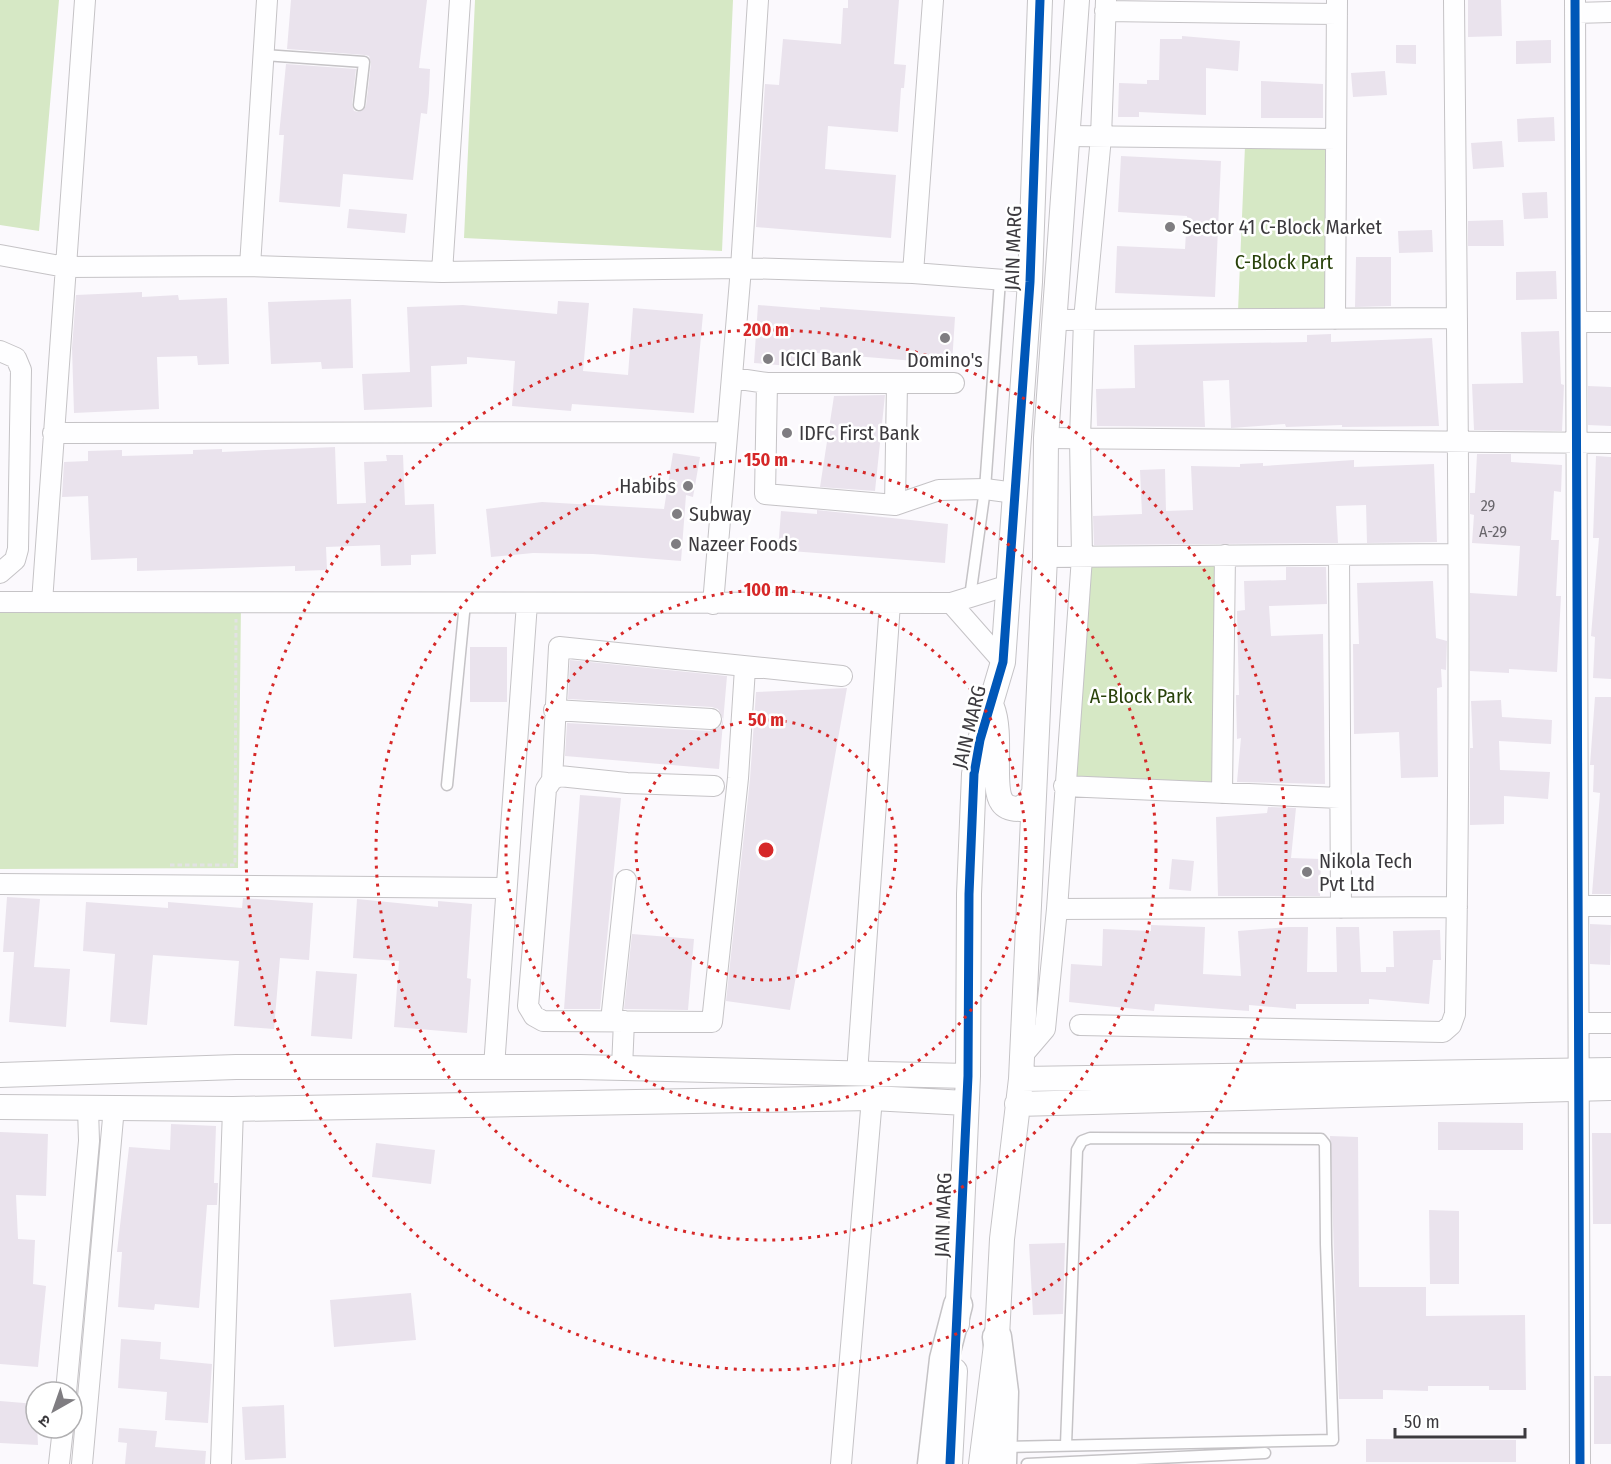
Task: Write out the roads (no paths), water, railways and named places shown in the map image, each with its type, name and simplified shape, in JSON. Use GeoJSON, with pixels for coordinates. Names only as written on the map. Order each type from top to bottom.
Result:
{"type":"FeatureCollection","features":[{"type":"Feature","properties":{"kind":"main road"},"geometry":{"type":"LineString","coordinates":[[932,1464],[944,1359],[958,1305]]}},
{"type":"Feature","properties":{"kind":"main road"},"geometry":{"type":"LineString","coordinates":[[995,1458],[1004,1392],[997,1337]]}},
{"type":"Feature","properties":{"kind":"street"},"geometry":{"type":"LineString","coordinates":[[42,602],[85,0]]}},
{"type":"Feature","properties":{"kind":"street"},"geometry":{"type":"LineString","coordinates":[[250,266],[267,0]]}},
{"type":"Feature","properties":{"kind":"street"},"geometry":{"type":"LineString","coordinates":[[442,272],[460,0]]}},
{"type":"Feature","properties":{"kind":"street"},"geometry":{"type":"LineString","coordinates":[[713,604],[733,378],[758,0]]}},
{"type":"Feature","properties":{"kind":"street"},"geometry":{"type":"LineString","coordinates":[[913,273],[933,0]]}},
{"type":"Feature","properties":{"kind":"street","name":"JAIN MARG"},"geometry":{"type":"LineString","coordinates":[[950,1464],[968,1076],[969,894],[974,774],[980,740],[992,707],[1003,662],[1010,585],[1030,282],[1040,0]]}},
{"type":"Feature","properties":{"kind":"street"},"geometry":{"type":"LineString","coordinates":[[997,1337],[1002,1239],[1021,1068],[1045,557],[1046,438],[1077,0]]}},
{"type":"Feature","properties":{"kind":"street"},"geometry":{"type":"LineString","coordinates":[[1080,1025],[1443,1032],[1451,1025],[1455,1014],[1457,908],[1458,442],[1454,0]]}},
{"type":"Feature","properties":{"kind":"street"},"geometry":{"type":"LineString","coordinates":[[1021,1068],[1046,1029],[1057,909],[1082,557],[1080,438],[1084,320],[1101,136],[1106,6],[1337,7],[1335,319]]}},
{"type":"Feature","properties":{"kind":"street"},"geometry":{"type":"LineString","coordinates":[[1580,1464],[1575,6],[1611,12]]}},
{"type":"Feature","properties":{"kind":"street"},"geometry":{"type":"LineString","coordinates":[[1067,136],[1336,139]]}},
{"type":"Feature","properties":{"kind":"street"},"geometry":{"type":"LineString","coordinates":[[0,255],[65,267],[250,266],[442,272],[741,268],[913,273],[1030,282]]}},
{"type":"Feature","properties":{"kind":"street"},"geometry":{"type":"LineString","coordinates":[[1054,320],[1457,318]]}},
{"type":"Feature","properties":{"kind":"street"},"geometry":{"type":"LineString","coordinates":[[1577,322],[1611,322]]}},
{"type":"Feature","properties":{"kind":"street"},"geometry":{"type":"LineString","coordinates":[[0,351],[16,358],[21,369],[18,549],[15,560],[0,573]]}},
{"type":"Feature","properties":{"kind":"street"},"geometry":{"type":"LineString","coordinates":[[733,378],[767,383],[954,383]]}},
{"type":"Feature","properties":{"kind":"street"},"geometry":{"type":"LineString","coordinates":[[767,383],[765,494],[895,505],[939,490],[985,489],[1015,493]]}},
{"type":"Feature","properties":{"kind":"street"},"geometry":{"type":"LineString","coordinates":[[895,505],[897,383]]}},
{"type":"Feature","properties":{"kind":"street"},"geometry":{"type":"LineString","coordinates":[[53,433],[727,432]]}},
{"type":"Feature","properties":{"kind":"street"},"geometry":{"type":"LineString","coordinates":[[1046,438],[1611,443]]}},
{"type":"Feature","properties":{"kind":"street"},"geometry":{"type":"LineString","coordinates":[[1222,793],[1225,555]]}},
{"type":"Feature","properties":{"kind":"street"},"geometry":{"type":"LineString","coordinates":[[1339,555],[1341,908]]}},
{"type":"Feature","properties":{"kind":"street"},"geometry":{"type":"LineString","coordinates":[[1045,557],[1458,555]]}},
{"type":"Feature","properties":{"kind":"street"},"geometry":{"type":"LineString","coordinates":[[0,602],[951,603],[1010,585]]}},
{"type":"Feature","properties":{"kind":"street"},"geometry":{"type":"LineString","coordinates":[[494,1067],[526,603]]}},
{"type":"Feature","properties":{"kind":"street"},"geometry":{"type":"LineString","coordinates":[[856,1074],[890,603]]}},
{"type":"Feature","properties":{"kind":"street"},"geometry":{"type":"LineString","coordinates":[[951,603],[1003,662]]}},
{"type":"Feature","properties":{"kind":"street"},"geometry":{"type":"LineString","coordinates":[[552,780],[559,647],[745,668],[842,676]]}},
{"type":"Feature","properties":{"kind":"street"},"geometry":{"type":"LineString","coordinates":[[714,786],[627,783],[559,776],[552,780],[546,789],[528,1006],[534,1016],[543,1021],[712,1022],[738,778],[745,668]]}},
{"type":"Feature","properties":{"kind":"street"},"geometry":{"type":"LineString","coordinates":[[992,707],[999,730],[997,783],[1001,801],[1007,807],[1020,809],[1028,803],[1034,793]]}},
{"type":"Feature","properties":{"kind":"street"},"geometry":{"type":"LineString","coordinates":[[554,710],[711,719]]}},
{"type":"Feature","properties":{"kind":"street"},"geometry":{"type":"LineString","coordinates":[[1064,786],[1340,798]]}},
{"type":"Feature","properties":{"kind":"street"},"geometry":{"type":"LineString","coordinates":[[622,1068],[617,1021],[626,880]]}},
{"type":"Feature","properties":{"kind":"street"},"geometry":{"type":"LineString","coordinates":[[0,884],[505,888]]}},
{"type":"Feature","properties":{"kind":"street"},"geometry":{"type":"LineString","coordinates":[[1579,906],[1611,906]]}},
{"type":"Feature","properties":{"kind":"street"},"geometry":{"type":"LineString","coordinates":[[1057,909],[1457,908]]}},
{"type":"Feature","properties":{"kind":"street"},"geometry":{"type":"LineString","coordinates":[[1580,1023],[1611,1023]]}},
{"type":"Feature","properties":{"kind":"street"},"geometry":{"type":"LineString","coordinates":[[0,1075],[98,1074],[236,1067],[494,1067],[968,1076]]}},
{"type":"Feature","properties":{"kind":"street"},"geometry":{"type":"LineString","coordinates":[[1021,1068],[1580,1080],[1611,1088]]}},
{"type":"Feature","properties":{"kind":"street"},"geometry":{"type":"LineString","coordinates":[[1017,1104],[1580,1080],[1611,1070]]}},
{"type":"Feature","properties":{"kind":"street"},"geometry":{"type":"LineString","coordinates":[[82,1464],[100,1108],[98,1074]]}},
{"type":"Feature","properties":{"kind":"street"},"geometry":{"type":"LineString","coordinates":[[0,1107],[233,1109],[872,1098],[966,1103]]}},
{"type":"Feature","properties":{"kind":"street"},"geometry":{"type":"LineString","coordinates":[[841,1464],[872,1098]]}},
{"type":"Feature","properties":{"kind":"street"},"geometry":{"type":"LineString","coordinates":[[67,1380],[89,1141],[100,1108]]}},
{"type":"Feature","properties":{"kind":"street"},"geometry":{"type":"LineString","coordinates":[[221,1464],[233,1109]]}},
{"type":"Feature","properties":{"kind":"street"},"geometry":{"type":"LineString","coordinates":[[59,1464],[62,1440]]}},
{"type":"Feature","properties":{"kind":"lane"},"geometry":{"type":"LineString","coordinates":[[264,55],[364,62],[359,105]]}},
{"type":"Feature","properties":{"kind":"lane"},"geometry":{"type":"LineString","coordinates":[[970,597],[985,489],[1000,280]]}},
{"type":"Feature","properties":{"kind":"lane"},"geometry":{"type":"LineString","coordinates":[[447,785],[465,603]]}},
{"type":"Feature","properties":{"kind":"lane"},"geometry":{"type":"LineString","coordinates":[[995,1458],[1066,1445],[1332,1440],[1325,1144],[1321,1139],[1090,1137],[1082,1142],[1077,1150],[1066,1445]]}},
{"type":"Feature","properties":{"kind":"lane"},"geometry":{"type":"LineString","coordinates":[[1027,1464],[1265,1453]]}},
{"type":"Feature","properties":{"kind":"place","name":"Sector 41 C-Block Market"},"geometry":{"type":"Point","coordinates":[1170,227]}},
{"type":"Feature","properties":{"kind":"place","name":"Domino's"},"geometry":{"type":"Point","coordinates":[945,338]}},
{"type":"Feature","properties":{"kind":"place","name":"ICICI Bank"},"geometry":{"type":"Point","coordinates":[768,359]}},
{"type":"Feature","properties":{"kind":"place","name":"IDFC First Bank"},"geometry":{"type":"Point","coordinates":[787,433]}},
{"type":"Feature","properties":{"kind":"place","name":"Habibs"},"geometry":{"type":"Point","coordinates":[688,486]}},
{"type":"Feature","properties":{"kind":"place","name":"Subway"},"geometry":{"type":"Point","coordinates":[677,514]}},
{"type":"Feature","properties":{"kind":"place","name":"Nazeer Foods"},"geometry":{"type":"Point","coordinates":[676,544]}},
{"type":"Feature","properties":{"kind":"place","name":"Nikola Tech Pvt Ltd"},"geometry":{"type":"Point","coordinates":[1307,872]}},
{"type":"Feature","properties":{"kind":"park label","name":"C-Block Part"},"geometry":{"type":"Point","coordinates":[1284,262]}},
{"type":"Feature","properties":{"kind":"park label","name":"A-Block Park"},"geometry":{"type":"Point","coordinates":[1141,696]}}]}
